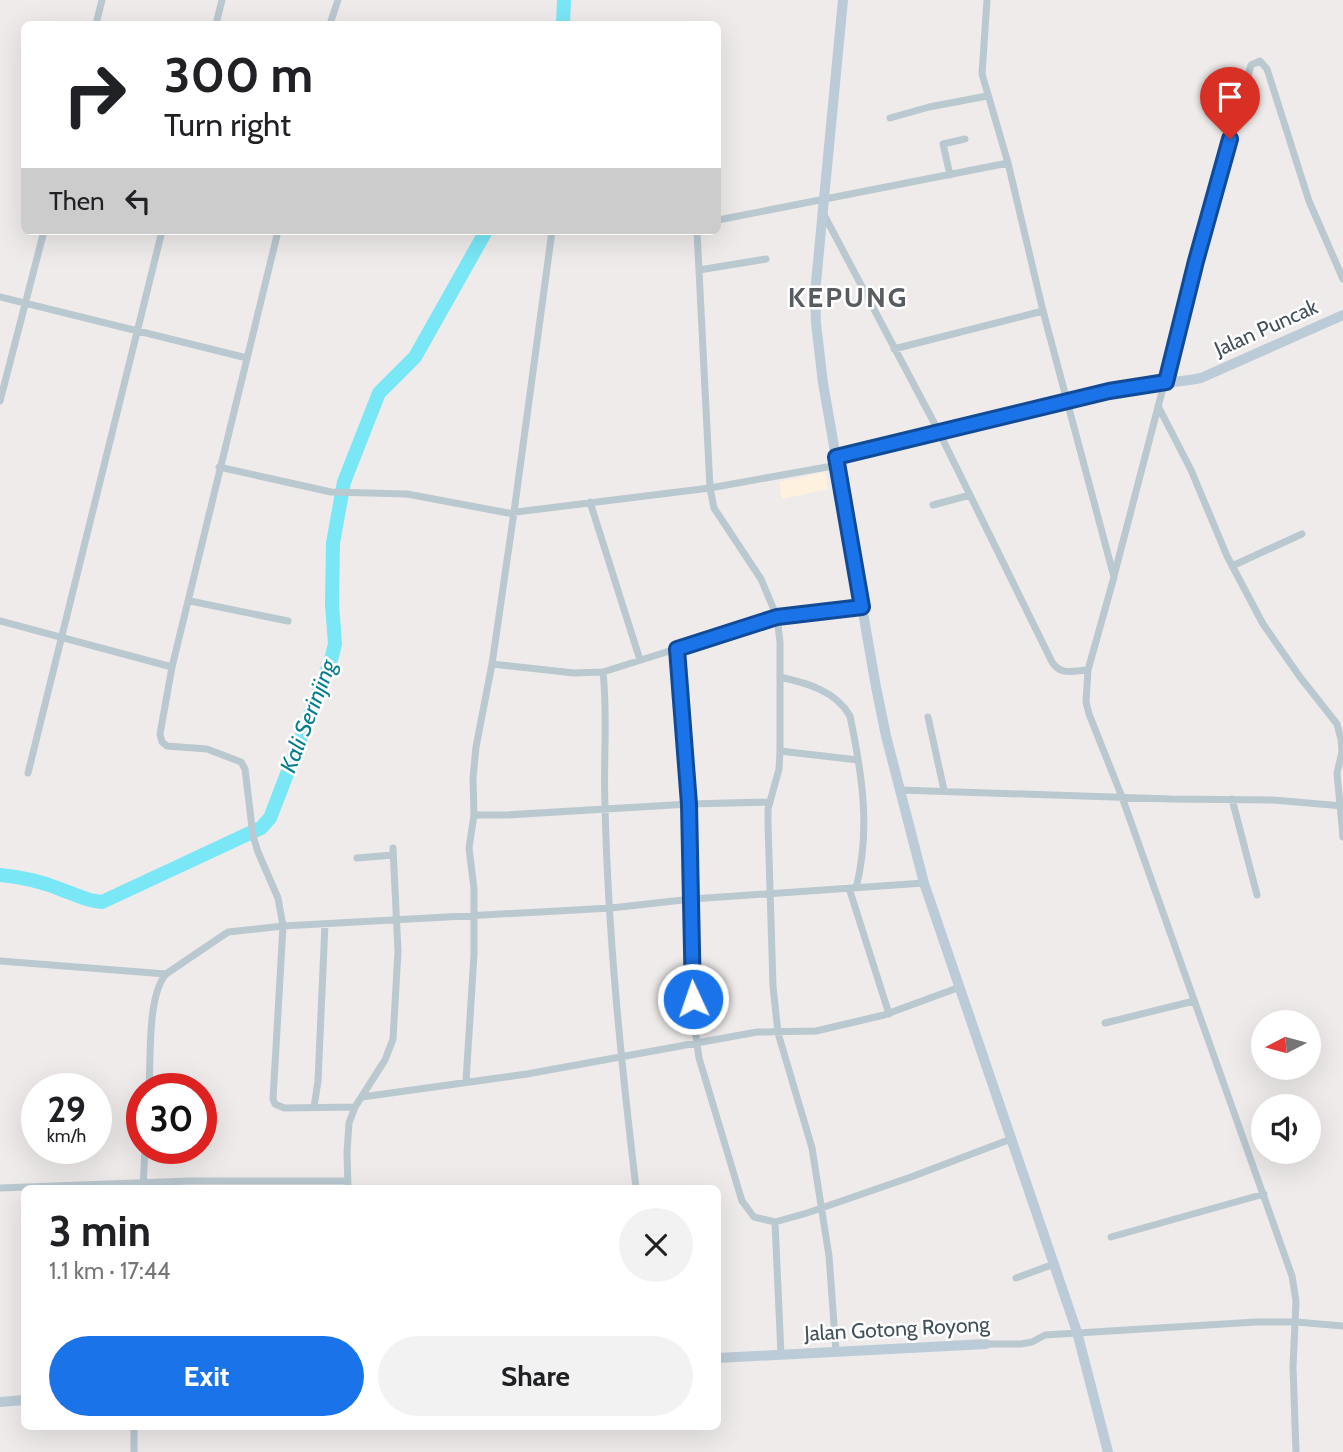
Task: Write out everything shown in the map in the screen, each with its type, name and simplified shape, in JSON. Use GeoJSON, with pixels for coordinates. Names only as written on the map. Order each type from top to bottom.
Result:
{"type":"FeatureCollection","features":[{"type":"Feature","properties":{"kind":"main road"},"geometry":{"type":"LineString","coordinates":[[843,0],[823,206],[816,323],[862,607],[886,736],[925,883],[1077,1332],[1108,1452]]}},
{"type":"Feature","properties":{"kind":"main road","name":"Jalan Puncak"},"geometry":{"type":"LineString","coordinates":[[837,461],[939,432],[1136,385],[1189,380],[1214,373],[1343,315]]}},
{"type":"Feature","properties":{"kind":"main road","name":"Jalan Gotong Royong"},"geometry":{"type":"LineString","coordinates":[[721,1358],[991,1343]]}},
{"type":"Feature","properties":{"kind":"main road"},"geometry":{"type":"LineString","coordinates":[[0,1402],[21,1400]]}},
{"type":"Feature","properties":{"kind":"street"},"geometry":{"type":"LineString","coordinates":[[97,21],[102,0]]}},
{"type":"Feature","properties":{"kind":"street"},"geometry":{"type":"LineString","coordinates":[[217,21],[222,0]]}},
{"type":"Feature","properties":{"kind":"street"},"geometry":{"type":"LineString","coordinates":[[331,21],[338,0]]}},
{"type":"Feature","properties":{"kind":"street"},"geometry":{"type":"LineString","coordinates":[[987,0],[982,74],[1008,163],[1043,312],[1114,577]]}},
{"type":"Feature","properties":{"kind":"street"},"geometry":{"type":"LineString","coordinates":[[1296,1452],[1293,1367],[1296,1301],[1292,1276],[1122,796],[1086,702],[1088,670],[1157,406],[1166,382],[1251,65],[1256,62],[1260,61],[1267,69],[1309,201],[1343,279]]}},
{"type":"Feature","properties":{"kind":"street"},"geometry":{"type":"LineString","coordinates":[[890,118],[929,107],[987,96]]}},
{"type":"Feature","properties":{"kind":"street"},"geometry":{"type":"LineString","coordinates":[[950,175],[943,144],[965,139]]}},
{"type":"Feature","properties":{"kind":"street"},"geometry":{"type":"LineString","coordinates":[[721,220],[823,206],[1008,163]]}},
{"type":"Feature","properties":{"kind":"street"},"geometry":{"type":"LineString","coordinates":[[823,206],[894,349],[939,432],[1052,662],[1056,669],[1063,673],[1088,670]]}},
{"type":"Feature","properties":{"kind":"street"},"geometry":{"type":"LineString","coordinates":[[0,401],[43,235]]}},
{"type":"Feature","properties":{"kind":"street"},"geometry":{"type":"LineString","coordinates":[[28,773],[161,235]]}},
{"type":"Feature","properties":{"kind":"street"},"geometry":{"type":"LineString","coordinates":[[277,235],[172,667],[160,734],[162,742],[173,747],[207,749],[242,762],[247,778],[253,836],[278,898],[283,926],[273,1099],[278,1107],[355,1107]]}},
{"type":"Feature","properties":{"kind":"street"},"geometry":{"type":"LineString","coordinates":[[466,1081],[475,915],[469,848],[474,815],[476,747],[492,664],[508,512],[551,235]]}},
{"type":"Feature","properties":{"kind":"street"},"geometry":{"type":"LineString","coordinates":[[698,235],[704,270],[716,487],[714,508],[761,579],[777,617],[780,642],[780,751],[779,769],[769,802],[773,986],[778,1033],[812,1148],[822,1208],[836,1351]]}},
{"type":"Feature","properties":{"kind":"street"},"geometry":{"type":"LineString","coordinates":[[704,270],[766,259]]}},
{"type":"Feature","properties":{"kind":"street"},"geometry":{"type":"LineString","coordinates":[[0,297],[247,358]]}},
{"type":"Feature","properties":{"kind":"street"},"geometry":{"type":"LineString","coordinates":[[894,349],[1043,312]]}},
{"type":"Feature","properties":{"kind":"street"},"geometry":{"type":"LineString","coordinates":[[1157,406],[1191,470],[1232,566],[1264,624],[1300,677],[1337,724],[1342,752],[1337,773],[1343,836]]}},
{"type":"Feature","properties":{"kind":"street"},"geometry":{"type":"LineString","coordinates":[[219,467],[331,492],[407,494],[508,512],[716,487],[837,461]]}},
{"type":"Feature","properties":{"kind":"street"},"geometry":{"type":"LineString","coordinates":[[933,505],[970,495]]}},
{"type":"Feature","properties":{"kind":"street"},"geometry":{"type":"LineString","coordinates":[[590,502],[639,660]]}},
{"type":"Feature","properties":{"kind":"street"},"geometry":{"type":"LineString","coordinates":[[1232,566],[1302,534]]}},
{"type":"Feature","properties":{"kind":"street"},"geometry":{"type":"LineString","coordinates":[[190,601],[288,621]]}},
{"type":"Feature","properties":{"kind":"street"},"geometry":{"type":"LineString","coordinates":[[492,664],[573,673],[603,672],[777,617],[862,607]]}},
{"type":"Feature","properties":{"kind":"street"},"geometry":{"type":"LineString","coordinates":[[0,621],[172,667]]}},
{"type":"Feature","properties":{"kind":"street"},"geometry":{"type":"LineString","coordinates":[[677,649],[689,804],[691,979],[697,1043],[699,1059],[742,1201],[754,1217],[775,1222],[822,1208],[1011,1139]]}},
{"type":"Feature","properties":{"kind":"street"},"geometry":{"type":"LineString","coordinates":[[603,672],[605,808],[620,1056],[636,1185]]}},
{"type":"Feature","properties":{"kind":"street"},"geometry":{"type":"LineString","coordinates":[[780,677],[832,695],[844,705],[850,716],[864,806],[865,841],[853,888],[889,1014]]}},
{"type":"Feature","properties":{"kind":"street"},"geometry":{"type":"LineString","coordinates":[[928,717],[944,790]]}},
{"type":"Feature","properties":{"kind":"street"},"geometry":{"type":"LineString","coordinates":[[780,751],[858,760]]}},
{"type":"Feature","properties":{"kind":"street"},"geometry":{"type":"LineString","coordinates":[[900,790],[1232,799],[1341,806]]}},
{"type":"Feature","properties":{"kind":"street"},"geometry":{"type":"LineString","coordinates":[[1232,799],[1257,895]]}},
{"type":"Feature","properties":{"kind":"street"},"geometry":{"type":"LineString","coordinates":[[474,815],[506,816],[605,808],[769,802]]}},
{"type":"Feature","properties":{"kind":"street"},"geometry":{"type":"LineString","coordinates":[[144,1164],[143,1185],[348,1185],[347,1136],[355,1107],[385,1060],[393,1040],[398,951],[393,851],[357,858]]}},
{"type":"Feature","properties":{"kind":"street"},"geometry":{"type":"LineString","coordinates":[[150,1073],[155,995],[160,981],[166,974],[228,932],[283,926],[611,908],[925,883]]}},
{"type":"Feature","properties":{"kind":"street"},"geometry":{"type":"LineString","coordinates":[[314,1107],[318,1081],[325,924]]}},
{"type":"Feature","properties":{"kind":"street"},"geometry":{"type":"LineString","coordinates":[[0,961],[166,974]]}},
{"type":"Feature","properties":{"kind":"street"},"geometry":{"type":"LineString","coordinates":[[362,1097],[527,1074],[757,1032],[816,1031],[889,1014],[960,987]]}},
{"type":"Feature","properties":{"kind":"street"},"geometry":{"type":"LineString","coordinates":[[1105,1023],[1194,1001]]}},
{"type":"Feature","properties":{"kind":"street"},"geometry":{"type":"LineString","coordinates":[[0,1188],[21,1188]]}},
{"type":"Feature","properties":{"kind":"street"},"geometry":{"type":"LineString","coordinates":[[1111,1237],[1264,1194]]}},
{"type":"Feature","properties":{"kind":"street"},"geometry":{"type":"LineString","coordinates":[[775,1222],[781,1354]]}},
{"type":"Feature","properties":{"kind":"street"},"geometry":{"type":"LineString","coordinates":[[1016,1278],[1054,1265]]}},
{"type":"Feature","properties":{"kind":"street","name":"Jalan Gotong Royong"},"geometry":{"type":"LineString","coordinates":[[991,1343],[1021,1344],[1045,1335],[1077,1332],[1296,1322],[1343,1326]]}},
{"type":"Feature","properties":{"kind":"street"},"geometry":{"type":"LineString","coordinates":[[134,1430],[134,1452]]}},
{"type":"Feature","properties":{"kind":"shaded area"},"geometry":{"type":"Polygon","coordinates":[[[825,472],[828,489],[782,499],[779,482],[825,472]]]}},
{"type":"Feature","properties":{"kind":"waterway","name":"Kali Serinjing"},"geometry":{"type":"LineString","coordinates":[[563,21],[564,0]]}},
{"type":"Feature","properties":{"kind":"waterway","name":"Kali Serinjing"},"geometry":{"type":"LineString","coordinates":[[0,875],[33,880],[102,902],[261,828],[270,818],[335,644],[332,604],[333,543],[344,482],[379,393],[415,357],[484,235]]}},
{"type":"Feature","properties":{"kind":"district","name":"KEPUNG"},"geometry":{"type":"Point","coordinates":[848,297]}},
{"type":"Feature","properties":{"kind":"route"},"geometry":{"type":"LineString","coordinates":[[693,999],[689,804],[677,649],[777,617],[862,607],[836,457],[1109,391],[1166,382],[1230,139]]}}]}
